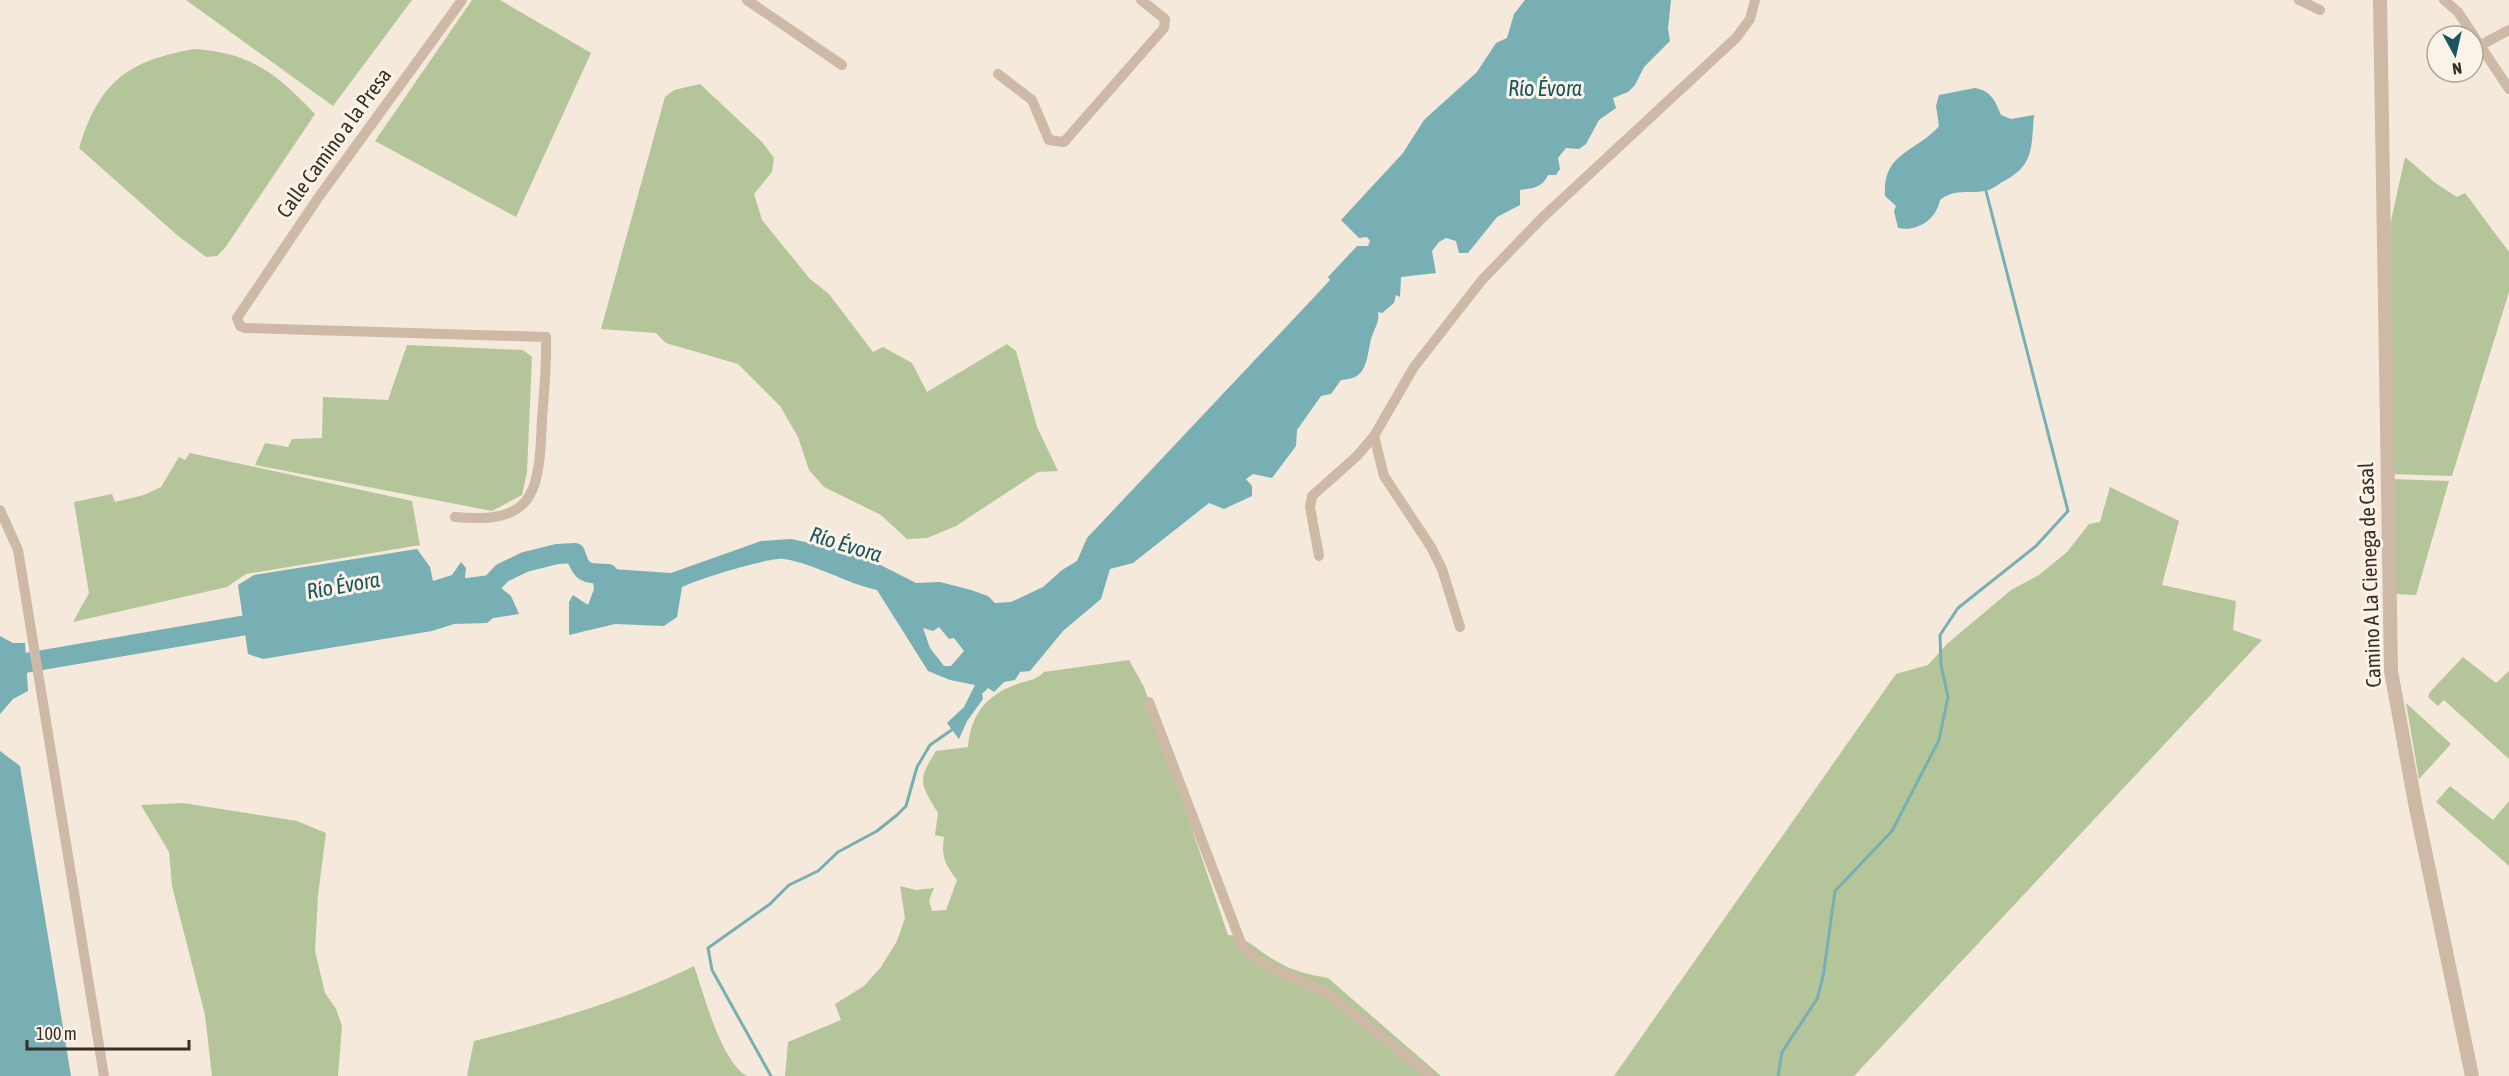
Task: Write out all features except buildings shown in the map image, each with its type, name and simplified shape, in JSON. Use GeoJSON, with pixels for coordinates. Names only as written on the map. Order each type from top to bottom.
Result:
{"type":"FeatureCollection","features":[{"type":"Feature","properties":{"kind":"street","name":"Calle Camino a la Presa"},"geometry":{"type":"LineString","coordinates":[[455,517],[483,520],[505,516],[526,501],[530,495],[539,472],[541,457],[546,337],[245,328],[237,322],[240,310],[462,0]]}},
{"type":"Feature","properties":{"kind":"street"},"geometry":{"type":"LineString","coordinates":[[747,0],[842,65]]}},
{"type":"Feature","properties":{"kind":"street"},"geometry":{"type":"LineString","coordinates":[[998,74],[1032,100],[1049,140],[1064,142],[1164,28],[1165,19],[1141,0]]}},
{"type":"Feature","properties":{"kind":"street"},"geometry":{"type":"LineString","coordinates":[[1319,556],[1310,507],[1312,496],[1357,456],[1374,436],[1414,367],[1482,280],[1542,218],[1736,39],[1750,19],[1755,0]]}},
{"type":"Feature","properties":{"kind":"street"},"geometry":{"type":"LineString","coordinates":[[2299,0],[2320,10]]}},
{"type":"Feature","properties":{"kind":"street","name":"Camino A La Cienega de Casal"},"geometry":{"type":"LineString","coordinates":[[2380,0],[2391,671],[2415,803],[2472,1076]]}},
{"type":"Feature","properties":{"kind":"street"},"geometry":{"type":"LineString","coordinates":[[2444,0],[2456,9],[2466,24]]}},
{"type":"Feature","properties":{"kind":"street"},"geometry":{"type":"LineString","coordinates":[[2485,43],[2509,30]]}},
{"type":"Feature","properties":{"kind":"street"},"geometry":{"type":"LineString","coordinates":[[2485,51],[2509,89]]}},
{"type":"Feature","properties":{"kind":"street"},"geometry":{"type":"LineString","coordinates":[[1374,436],[1384,476],[1438,562],[1460,627]]}},
{"type":"Feature","properties":{"kind":"street"},"geometry":{"type":"LineString","coordinates":[[0,510],[18,549],[104,1076]]}},
{"type":"Feature","properties":{"kind":"street"},"geometry":{"type":"LineString","coordinates":[[1149,702],[1243,948],[1263,964],[1327,993],[1431,1076]]}},
{"type":"Feature","properties":{"kind":"green space"},"geometry":{"type":"Polygon","coordinates":[[[186,0],[412,0],[333,106],[186,0]]]}},
{"type":"Feature","properties":{"kind":"green space"},"geometry":{"type":"Polygon","coordinates":[[[472,0],[500,0],[591,53],[516,217],[375,141],[472,0]]]}},
{"type":"Feature","properties":{"kind":"green space"},"geometry":{"type":"Polygon","coordinates":[[[194,49],[231,55],[261,68],[288,87],[315,114],[225,248],[217,256],[206,257],[177,235],[79,148],[96,106],[119,78],[133,68],[151,60],[194,49]]]}},
{"type":"Feature","properties":{"kind":"green space"},"geometry":{"type":"Polygon","coordinates":[[[700,84],[762,142],[774,158],[772,172],[754,194],[762,220],[810,279],[829,294],[873,352],[883,347],[912,363],[927,392],[1007,344],[1016,351],[1037,427],[1058,471],[1038,472],[956,526],[927,538],[907,539],[881,515],[824,487],[809,470],[798,437],[780,406],[738,364],[666,343],[656,333],[601,329],[665,97],[674,90],[700,84]]]}},
{"type":"Feature","properties":{"kind":"green space"},"geometry":{"type":"Polygon","coordinates":[[[2405,157],[2434,182],[2457,197],[2465,193],[2509,252],[2509,292],[2452,476],[2390,474],[2391,221],[2405,157]]]}},
{"type":"Feature","properties":{"kind":"green space"},"geometry":{"type":"Polygon","coordinates":[[[407,345],[523,350],[532,357],[527,472],[522,495],[492,511],[255,465],[265,443],[288,447],[292,439],[322,438],[323,397],[388,400],[407,345]]]}},
{"type":"Feature","properties":{"kind":"green space"},"geometry":{"type":"Polygon","coordinates":[[[190,453],[412,501],[420,545],[246,574],[227,587],[73,622],[89,593],[74,502],[112,494],[115,502],[144,495],[161,487],[179,457],[185,460],[190,453]]]}},
{"type":"Feature","properties":{"kind":"green space"},"geometry":{"type":"Polygon","coordinates":[[[2390,479],[2449,481],[2416,595],[2391,594],[2390,479]]]}},
{"type":"Feature","properties":{"kind":"green space"},"geometry":{"type":"Polygon","coordinates":[[[2110,487],[2179,521],[2162,585],[2236,601],[2233,630],[2262,640],[1854,1076],[1614,1076],[1896,674],[1928,665],[1947,644],[2011,590],[2039,575],[2067,552],[2089,524],[2100,522],[2110,487]]]}},
{"type":"Feature","properties":{"kind":"green space"},"geometry":{"type":"Polygon","coordinates":[[[2463,657],[2496,683],[2509,671],[2509,759],[2444,700],[2438,706],[2428,697],[2463,657]]]}},
{"type":"Feature","properties":{"kind":"green space"},"geometry":{"type":"Polygon","coordinates":[[[1129,660],[1144,687],[1228,935],[1241,939],[1290,968],[1328,978],[1441,1076],[785,1076],[788,1042],[841,1020],[835,1004],[864,986],[881,967],[897,941],[905,918],[900,886],[916,890],[934,888],[929,900],[932,911],[946,910],[957,880],[945,860],[944,837],[935,835],[938,813],[927,795],[923,782],[926,769],[936,751],[968,747],[973,724],[983,706],[1008,688],[1036,678],[1044,672],[1129,660]]]}},
{"type":"Feature","properties":{"kind":"green space"},"geometry":{"type":"Polygon","coordinates":[[[2406,703],[2451,744],[2419,779],[2406,703]]]}},
{"type":"Feature","properties":{"kind":"green space"},"geometry":{"type":"Polygon","coordinates":[[[2450,786],[2493,820],[2509,801],[2509,866],[2436,802],[2450,786]]]}},
{"type":"Feature","properties":{"kind":"green space"},"geometry":{"type":"Polygon","coordinates":[[[183,803],[297,821],[326,833],[318,895],[315,951],[325,993],[336,1009],[342,1026],[338,1076],[212,1076],[205,1015],[172,886],[169,852],[141,805],[183,803]]]}},
{"type":"Feature","properties":{"kind":"green space"},"geometry":{"type":"Polygon","coordinates":[[[694,966],[721,1042],[729,1057],[747,1076],[467,1076],[474,1041],[586,1010],[641,990],[694,966]]]}},
{"type":"Feature","properties":{"kind":"water","name":"Río Évora"},"geometry":{"type":"Polygon","coordinates":[[[1525,0],[1671,0],[1668,29],[1670,41],[1644,67],[1635,85],[1628,92],[1613,98],[1616,108],[1599,120],[1586,144],[1579,149],[1566,148],[1558,158],[1560,169],[1556,175],[1548,175],[1537,187],[1520,190],[1520,205],[1497,217],[1468,253],[1459,253],[1456,241],[1446,238],[1439,242],[1432,251],[1436,273],[1401,277],[1400,297],[1396,295],[1394,303],[1382,313],[1378,312],[1366,361],[1361,372],[1350,379],[1341,380],[1331,394],[1321,396],[1297,430],[1296,446],[1272,478],[1253,474],[1246,479],[1252,486],[1252,496],[1224,509],[1209,503],[1133,563],[1110,569],[1101,599],[1063,631],[1030,671],[1020,672],[1015,680],[1004,682],[994,692],[988,688],[982,694],[983,699],[967,721],[959,739],[947,723],[964,707],[975,685],[950,680],[928,671],[877,590],[796,561],[776,559],[764,561],[690,583],[682,587],[677,617],[664,626],[615,624],[569,635],[569,602],[573,595],[588,605],[594,589],[593,581],[598,575],[612,569],[671,573],[761,541],[791,539],[857,553],[916,583],[940,582],[988,596],[995,603],[1011,602],[1043,587],[1062,570],[1077,561],[1087,538],[1318,293],[1330,280],[1328,277],[1357,246],[1368,246],[1370,241],[1367,237],[1359,238],[1341,220],[1403,153],[1424,120],[1477,72],[1496,43],[1507,38],[1514,14],[1525,0]],[[939,627],[933,631],[923,628],[930,648],[944,666],[951,666],[964,651],[954,638],[949,639],[939,627]]]}},
{"type":"Feature","properties":{"kind":"water"},"geometry":{"type":"Polygon","coordinates":[[[1975,88],[1985,91],[1992,97],[2001,115],[2011,119],[2034,115],[2030,153],[2027,160],[2015,174],[1993,188],[1946,196],[1940,200],[1938,207],[1925,223],[1912,228],[1898,228],[1894,211],[1896,206],[1885,196],[1889,170],[1895,161],[1939,126],[1936,106],[1939,95],[1975,88]]]}},
{"type":"Feature","properties":{"kind":"water","name":"Río Évora"},"geometry":{"type":"Polygon","coordinates":[[[417,549],[430,567],[433,581],[452,575],[461,562],[466,568],[465,578],[489,578],[511,596],[519,614],[493,618],[487,623],[454,624],[432,631],[263,659],[248,654],[238,585],[254,575],[417,549]]]}},
{"type":"Feature","properties":{"kind":"water"},"geometry":{"type":"Polygon","coordinates":[[[0,636],[13,643],[25,643],[28,691],[13,699],[0,714],[0,636]]]}},
{"type":"Feature","properties":{"kind":"water"},"geometry":{"type":"Polygon","coordinates":[[[0,751],[20,766],[71,1076],[0,1076],[0,751]]]}},
{"type":"Feature","properties":{"kind":"waterway"},"geometry":{"type":"LineString","coordinates":[[1778,1076],[1782,1052],[1817,999],[1823,977],[1835,891],[1892,831],[1939,740],[1948,697],[1941,665],[1940,635],[1958,608],[2036,546],[2068,511],[1986,191]]}},
{"type":"Feature","properties":{"kind":"waterway","name":"Río Évora"},"geometry":{"type":"LineString","coordinates":[[468,588],[491,585],[502,573],[525,562],[557,554],[575,553],[580,565],[586,571],[608,574],[617,592]]}},
{"type":"Feature","properties":{"kind":"waterway","name":"Río Évora"},"geometry":{"type":"LineString","coordinates":[[0,674],[25,663],[270,621]]}},
{"type":"Feature","properties":{"kind":"waterway"},"geometry":{"type":"LineString","coordinates":[[771,1076],[712,970],[708,948],[770,904],[789,885],[818,871],[838,852],[877,831],[897,815],[906,806],[917,767],[930,745],[953,729]]}}]}
